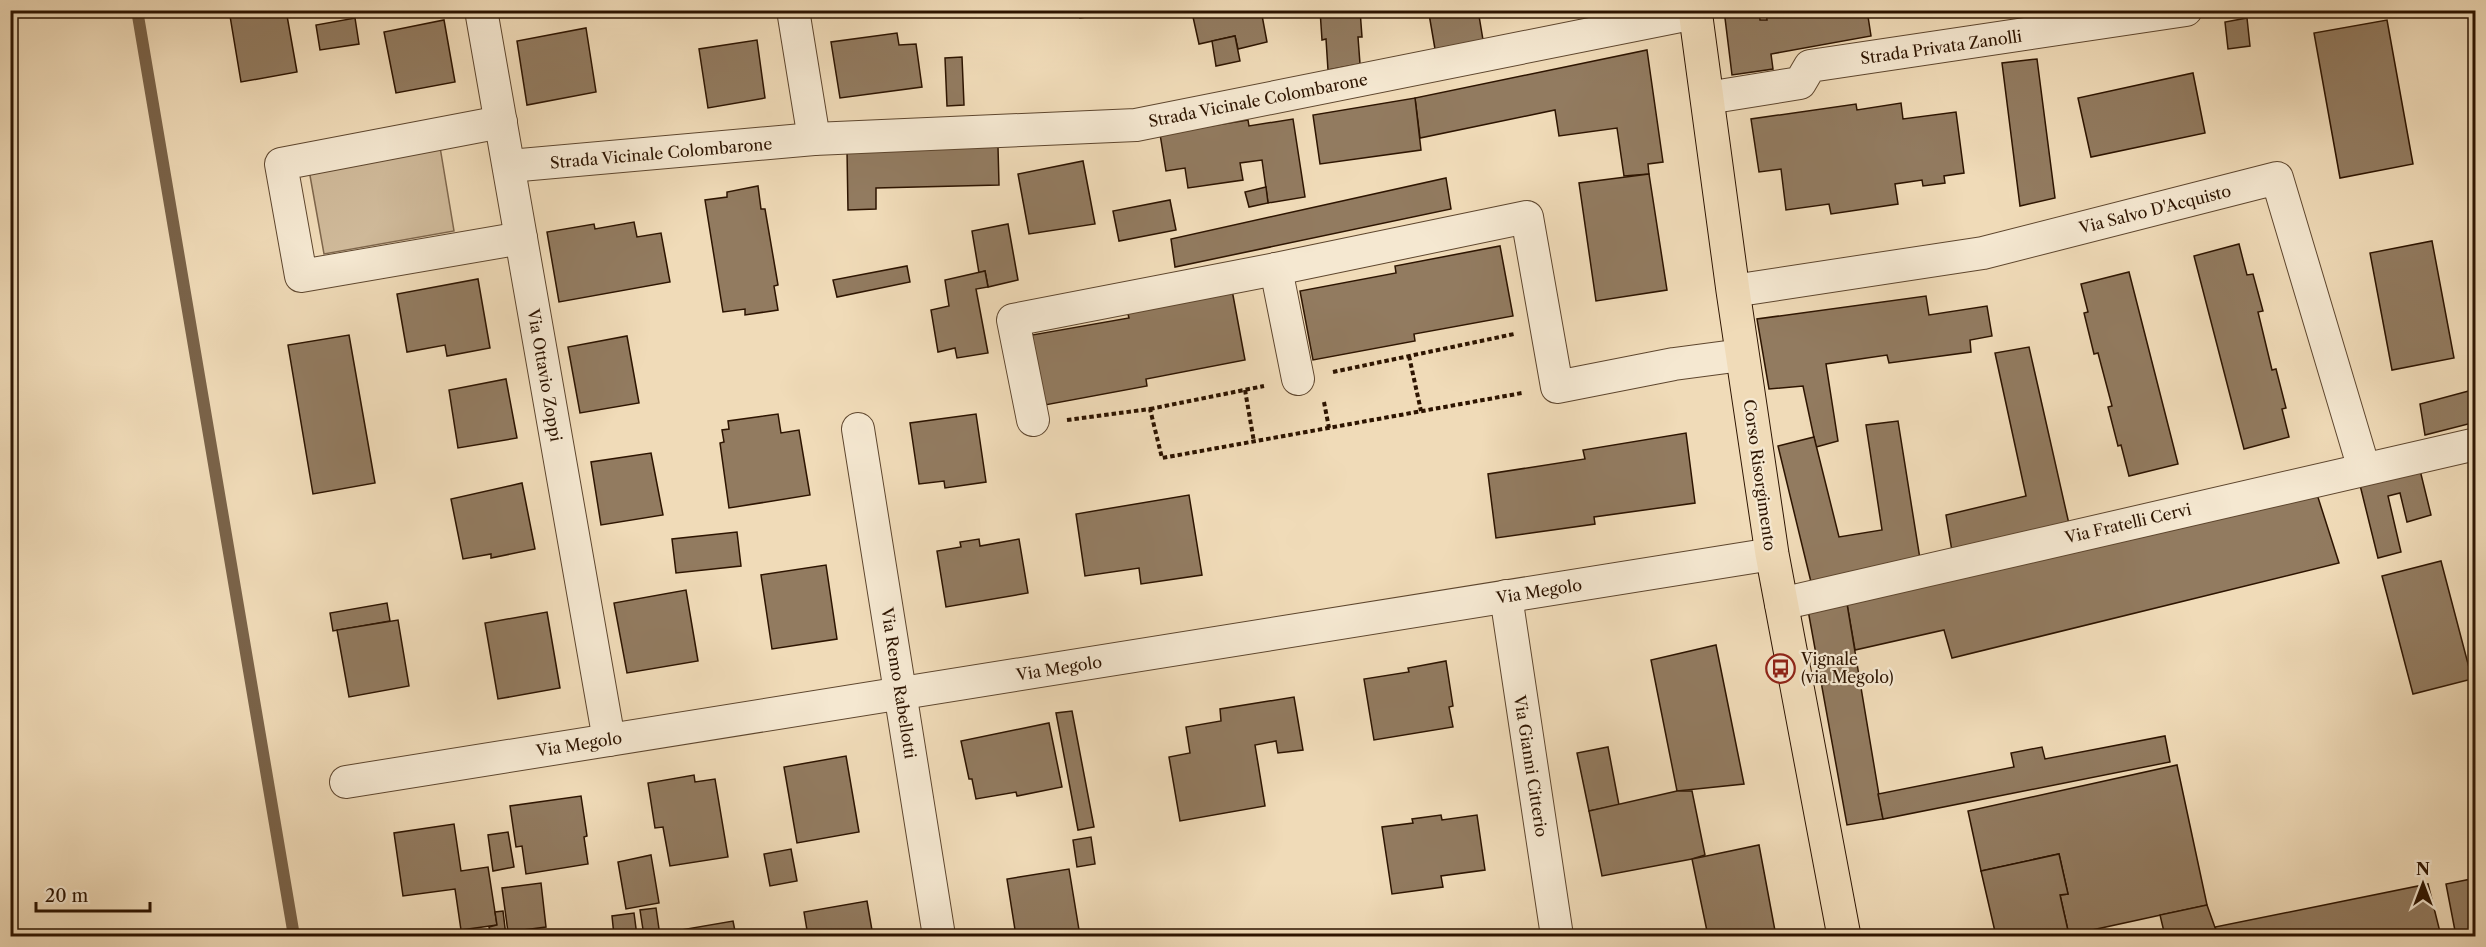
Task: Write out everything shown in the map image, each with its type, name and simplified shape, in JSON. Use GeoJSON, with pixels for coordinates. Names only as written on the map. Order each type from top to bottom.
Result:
{"type":"FeatureCollection","features":[{"type":"Feature","properties":{"kind":"main road","name":"Corso Risorgimento"},"geometry":{"type":"LineString","coordinates":[[1695,12],[1772,554],[1844,936]]}},
{"type":"Feature","properties":{"kind":"street","name":"Via Ottavio Zoppi"},"geometry":{"type":"LineString","coordinates":[[481,10],[609,740]]}},
{"type":"Feature","properties":{"kind":"street"},"geometry":{"type":"LineString","coordinates":[[793,10],[814,139]]}},
{"type":"Feature","properties":{"kind":"street","name":"Strada Privata Zanolli"},"geometry":{"type":"LineString","coordinates":[[1707,98],[1800,83],[1810,66],[2186,10]]}},
{"type":"Feature","properties":{"kind":"street","name":"Strada Vicinale Colombarone"},"geometry":{"type":"LineString","coordinates":[[509,166],[814,139],[1136,125],[1695,12]]}},
{"type":"Feature","properties":{"kind":"street"},"geometry":{"type":"LineString","coordinates":[[501,122],[281,164],[301,276],[521,238]]}},
{"type":"Feature","properties":{"kind":"street","name":"Via Salvo D'Acquisto"},"geometry":{"type":"LineString","coordinates":[[1733,291],[1983,253],[2277,178],[2364,469]]}},
{"type":"Feature","properties":{"kind":"street"},"geometry":{"type":"LineString","coordinates":[[1033,420],[1013,320],[1527,217],[1557,387],[1674,364],[1742,355]]}},
{"type":"Feature","properties":{"kind":"street"},"geometry":{"type":"LineString","coordinates":[[1276,269],[1298,379]]}},
{"type":"Feature","properties":{"kind":"street","name":"Via Remo Rabellotti"},"geometry":{"type":"LineString","coordinates":[[858,429],[939,936]]}},
{"type":"Feature","properties":{"kind":"street","name":"Via Fratelli Cervi"},"geometry":{"type":"LineString","coordinates":[[1781,603],[2475,444]]}},
{"type":"Feature","properties":{"kind":"street","name":"Via Megolo"},"geometry":{"type":"LineString","coordinates":[[346,782],[1772,554]]}},
{"type":"Feature","properties":{"kind":"street","name":"Via Gianni Citterio"},"geometry":{"type":"LineString","coordinates":[[1506,596],[1557,936]]}},
{"type":"Feature","properties":{"kind":"path"},"geometry":{"type":"LineString","coordinates":[[1033,420],[1038,424],[1150,410],[1546,327]]}},
{"type":"Feature","properties":{"kind":"path"},"geometry":{"type":"LineString","coordinates":[[1409,356],[1421,411]]}},
{"type":"Feature","properties":{"kind":"path"},"geometry":{"type":"LineString","coordinates":[[1150,410],[1162,458],[1557,387]]}},
{"type":"Feature","properties":{"kind":"path"},"geometry":{"type":"LineString","coordinates":[[1245,390],[1254,442]]}},
{"type":"Feature","properties":{"kind":"shaded area"},"geometry":{"type":"Polygon","coordinates":[[[440,147],[454,231],[324,254],[309,170],[440,147]]]}},
{"type":"Feature","properties":{"kind":"building"},"geometry":{"type":"Polygon","coordinates":[[[229,10],[286,10],[297,72],[241,82],[229,10]]]}},
{"type":"Feature","properties":{"kind":"building"},"geometry":{"type":"Polygon","coordinates":[[[1079,10],[1137,10],[1080,18],[1079,10]]]}},
{"type":"Feature","properties":{"kind":"building"},"geometry":{"type":"Polygon","coordinates":[[[1200,10],[1261,10],[1267,42],[1238,49],[1235,36],[1199,44],[1193,17],[1201,15],[1200,10]]]}},
{"type":"Feature","properties":{"kind":"building"},"geometry":{"type":"Polygon","coordinates":[[[1320,10],[1360,10],[1362,37],[1358,37],[1360,64],[1328,70],[1326,39],[1322,40],[1320,10]]]}},
{"type":"Feature","properties":{"kind":"building"},"geometry":{"type":"Polygon","coordinates":[[[1449,10],[1478,10],[1483,40],[1435,49],[1429,14],[1449,10]]]}},
{"type":"Feature","properties":{"kind":"building"},"geometry":{"type":"Polygon","coordinates":[[[1724,10],[1759,10],[1760,20],[1767,20],[1766,10],[1820,10],[1821,13],[1837,10],[1867,10],[1871,36],[1771,54],[1773,69],[1732,75],[1724,10]]]}},
{"type":"Feature","properties":{"kind":"building"},"geometry":{"type":"Polygon","coordinates":[[[355,18],[359,44],[320,50],[316,25],[355,18]]]}},
{"type":"Feature","properties":{"kind":"building"},"geometry":{"type":"Polygon","coordinates":[[[2247,18],[2250,46],[2228,49],[2225,22],[2247,18]]]}},
{"type":"Feature","properties":{"kind":"building"},"geometry":{"type":"Polygon","coordinates":[[[444,20],[455,82],[396,93],[384,32],[444,20]]]}},
{"type":"Feature","properties":{"kind":"building"},"geometry":{"type":"Polygon","coordinates":[[[2387,20],[2413,164],[2340,178],[2314,33],[2387,20]]]}},
{"type":"Feature","properties":{"kind":"building"},"geometry":{"type":"Polygon","coordinates":[[[586,28],[596,92],[527,105],[517,41],[586,28]]]}},
{"type":"Feature","properties":{"kind":"building"},"geometry":{"type":"Polygon","coordinates":[[[897,33],[899,45],[916,44],[922,87],[840,98],[831,42],[897,33]]]}},
{"type":"Feature","properties":{"kind":"building"},"geometry":{"type":"Polygon","coordinates":[[[1235,36],[1240,61],[1216,66],[1212,41],[1235,36]]]}},
{"type":"Feature","properties":{"kind":"building"},"geometry":{"type":"Polygon","coordinates":[[[757,40],[765,98],[708,108],[699,49],[757,40]]]}},
{"type":"Feature","properties":{"kind":"building"},"geometry":{"type":"Polygon","coordinates":[[[1647,50],[1663,162],[1648,164],[1649,174],[1624,176],[1617,128],[1559,136],[1555,110],[1420,138],[1415,98],[1647,50]]]}},
{"type":"Feature","properties":{"kind":"building"},"geometry":{"type":"Polygon","coordinates":[[[962,57],[964,105],[947,106],[945,58],[962,57]]]}},
{"type":"Feature","properties":{"kind":"building"},"geometry":{"type":"Polygon","coordinates":[[[2037,59],[2055,198],[2020,206],[2002,63],[2037,59]]]}},
{"type":"Feature","properties":{"kind":"building"},"geometry":{"type":"Polygon","coordinates":[[[2193,73],[2205,133],[2091,157],[2078,98],[2193,73]]]}},
{"type":"Feature","properties":{"kind":"building"},"geometry":{"type":"Polygon","coordinates":[[[1415,98],[1421,150],[1320,164],[1313,115],[1415,98]]]}},
{"type":"Feature","properties":{"kind":"building"},"geometry":{"type":"Polygon","coordinates":[[[1901,103],[1903,119],[1956,112],[1964,173],[1944,176],[1945,183],[1923,186],[1922,180],[1895,184],[1898,204],[1831,214],[1829,204],[1786,210],[1781,169],[1759,172],[1751,119],[1856,104],[1857,110],[1901,103]]]}},
{"type":"Feature","properties":{"kind":"building"},"geometry":{"type":"Polygon","coordinates":[[[1293,119],[1305,197],[1268,203],[1262,160],[1240,163],[1243,180],[1188,188],[1185,168],[1166,171],[1160,134],[1248,120],[1249,126],[1293,119]]]}},
{"type":"Feature","properties":{"kind":"building"},"geometry":{"type":"Polygon","coordinates":[[[998,147],[999,185],[876,188],[876,209],[848,210],[847,150],[998,147]]]}},
{"type":"Feature","properties":{"kind":"building"},"geometry":{"type":"Polygon","coordinates":[[[1083,161],[1095,224],[1029,234],[1018,174],[1083,161]]]}},
{"type":"Feature","properties":{"kind":"building"},"geometry":{"type":"Polygon","coordinates":[[[1649,174],[1667,290],[1596,301],[1579,183],[1649,174]]]}},
{"type":"Feature","properties":{"kind":"building"},"geometry":{"type":"Polygon","coordinates":[[[1446,178],[1451,209],[1175,267],[1171,239],[1446,178]]]}},
{"type":"Feature","properties":{"kind":"building"},"geometry":{"type":"Polygon","coordinates":[[[758,186],[761,209],[765,209],[778,285],[774,286],[778,310],[745,315],[745,309],[723,312],[705,200],[727,197],[727,192],[758,186]]]}},
{"type":"Feature","properties":{"kind":"building"},"geometry":{"type":"Polygon","coordinates":[[[1266,187],[1268,203],[1249,207],[1245,192],[1266,187]]]}},
{"type":"Feature","properties":{"kind":"building"},"geometry":{"type":"Polygon","coordinates":[[[1170,200],[1176,230],[1119,241],[1113,211],[1170,200]]]}},
{"type":"Feature","properties":{"kind":"building"},"geometry":{"type":"Polygon","coordinates":[[[634,222],[637,237],[661,233],[670,282],[559,302],[547,232],[594,224],[595,229],[634,222]]]}},
{"type":"Feature","properties":{"kind":"building"},"geometry":{"type":"Polygon","coordinates":[[[1008,224],[1018,280],[988,287],[985,271],[979,273],[972,231],[1008,224]]]}},
{"type":"Feature","properties":{"kind":"building"},"geometry":{"type":"Polygon","coordinates":[[[2432,241],[2454,358],[2392,370],[2370,253],[2432,241]]]}},
{"type":"Feature","properties":{"kind":"building"},"geometry":{"type":"Polygon","coordinates":[[[2239,244],[2247,275],[2253,274],[2263,311],[2258,312],[2272,370],[2276,369],[2286,408],[2282,409],[2289,437],[2244,449],[2194,256],[2239,244]]]}},
{"type":"Feature","properties":{"kind":"building"},"geometry":{"type":"Polygon","coordinates":[[[1500,246],[1513,316],[1414,334],[1415,341],[1313,360],[1300,291],[1396,273],[1395,266],[1500,246]]]}},
{"type":"Feature","properties":{"kind":"building"},"geometry":{"type":"Polygon","coordinates":[[[907,266],[910,282],[837,297],[833,280],[907,266]]]}},
{"type":"Feature","properties":{"kind":"building"},"geometry":{"type":"Polygon","coordinates":[[[985,271],[988,287],[976,289],[988,353],[957,358],[955,348],[938,352],[931,310],[949,306],[945,280],[985,271]]]}},
{"type":"Feature","properties":{"kind":"building"},"geometry":{"type":"Polygon","coordinates":[[[2129,272],[2178,464],[2129,476],[2108,407],[2112,406],[2098,353],[2094,354],[2084,313],[2088,312],[2081,284],[2129,272]]]}},
{"type":"Feature","properties":{"kind":"building"},"geometry":{"type":"Polygon","coordinates":[[[478,279],[490,348],[447,356],[445,345],[407,352],[397,294],[478,279]]]}},
{"type":"Feature","properties":{"kind":"building"},"geometry":{"type":"Polygon","coordinates":[[[1232,290],[1245,360],[1146,379],[1147,386],[1045,405],[1032,335],[1129,318],[1127,310],[1232,290]]]}},
{"type":"Feature","properties":{"kind":"building"},"geometry":{"type":"Polygon","coordinates":[[[1926,296],[1929,315],[1987,306],[1992,336],[1970,340],[1971,352],[1889,363],[1887,355],[1826,364],[1838,441],[1816,447],[1803,386],[1769,389],[1757,319],[1926,296]]]}},
{"type":"Feature","properties":{"kind":"building"},"geometry":{"type":"Polygon","coordinates":[[[349,335],[375,483],[313,494],[288,345],[349,335]]]}},
{"type":"Feature","properties":{"kind":"building"},"geometry":{"type":"Polygon","coordinates":[[[627,336],[639,403],[580,413],[568,347],[627,336]]]}},
{"type":"Feature","properties":{"kind":"building"},"geometry":{"type":"Polygon","coordinates":[[[2029,347],[2069,524],[1952,551],[1946,515],[2026,496],[1995,353],[2029,347]]]}},
{"type":"Feature","properties":{"kind":"building"},"geometry":{"type":"Polygon","coordinates":[[[506,379],[517,438],[458,448],[449,390],[506,379]]]}},
{"type":"Feature","properties":{"kind":"building"},"geometry":{"type":"Polygon","coordinates":[[[2476,389],[2476,422],[2425,435],[2420,404],[2476,389]]]}},
{"type":"Feature","properties":{"kind":"building"},"geometry":{"type":"Polygon","coordinates":[[[778,414],[781,433],[799,430],[810,495],[729,508],[720,443],[724,442],[722,430],[729,429],[728,421],[778,414]]]}},
{"type":"Feature","properties":{"kind":"building"},"geometry":{"type":"Polygon","coordinates":[[[976,414],[986,482],[945,488],[944,481],[919,484],[910,423],[976,414]]]}},
{"type":"Feature","properties":{"kind":"building"},"geometry":{"type":"Polygon","coordinates":[[[1898,421],[1920,559],[1811,582],[1778,446],[1814,437],[1839,537],[1882,530],[1866,425],[1898,421]]]}},
{"type":"Feature","properties":{"kind":"building"},"geometry":{"type":"Polygon","coordinates":[[[1686,433],[1695,503],[1594,517],[1595,524],[1496,538],[1488,474],[1585,459],[1583,450],[1686,433]]]}},
{"type":"Feature","properties":{"kind":"building"},"geometry":{"type":"Polygon","coordinates":[[[651,453],[663,515],[601,525],[591,462],[651,453]]]}},
{"type":"Feature","properties":{"kind":"building"},"geometry":{"type":"Polygon","coordinates":[[[2419,466],[2431,515],[2407,522],[2400,493],[2388,496],[2401,552],[2378,558],[2359,481],[2419,466]]]}},
{"type":"Feature","properties":{"kind":"building"},"geometry":{"type":"Polygon","coordinates":[[[522,483],[535,549],[491,558],[491,554],[463,559],[451,499],[522,483]]]}},
{"type":"Feature","properties":{"kind":"building"},"geometry":{"type":"Polygon","coordinates":[[[2315,488],[2339,563],[1952,658],[1944,630],[1855,650],[1847,604],[2315,488]]]}},
{"type":"Feature","properties":{"kind":"building"},"geometry":{"type":"Polygon","coordinates":[[[1189,495],[1202,575],[1141,584],[1139,568],[1085,576],[1076,514],[1189,495]]]}},
{"type":"Feature","properties":{"kind":"building"},"geometry":{"type":"Polygon","coordinates":[[[737,532],[741,566],[676,573],[672,539],[737,532]]]}},
{"type":"Feature","properties":{"kind":"building"},"geometry":{"type":"Polygon","coordinates":[[[979,539],[980,546],[1019,539],[1028,593],[946,607],[937,551],[961,547],[960,542],[979,539]]]}},
{"type":"Feature","properties":{"kind":"building"},"geometry":{"type":"Polygon","coordinates":[[[2441,561],[2472,679],[2413,694],[2382,576],[2441,561]]]}},
{"type":"Feature","properties":{"kind":"building"},"geometry":{"type":"Polygon","coordinates":[[[826,565],[837,639],[772,649],[761,575],[826,565]]]}},
{"type":"Feature","properties":{"kind":"building"},"geometry":{"type":"Polygon","coordinates":[[[686,590],[698,661],[627,673],[614,603],[686,590]]]}},
{"type":"Feature","properties":{"kind":"building"},"geometry":{"type":"Polygon","coordinates":[[[387,603],[390,621],[333,631],[330,613],[387,603]]]}},
{"type":"Feature","properties":{"kind":"building"},"geometry":{"type":"Polygon","coordinates":[[[1847,604],[1883,819],[1847,825],[1808,610],[1847,604]]]}},
{"type":"Feature","properties":{"kind":"building"},"geometry":{"type":"Polygon","coordinates":[[[547,612],[560,688],[498,699],[485,623],[547,612]]]}},
{"type":"Feature","properties":{"kind":"building"},"geometry":{"type":"Polygon","coordinates":[[[398,620],[409,686],[349,697],[337,630],[398,620]]]}},
{"type":"Feature","properties":{"kind":"building"},"geometry":{"type":"Polygon","coordinates":[[[1716,645],[1744,784],[1677,791],[1651,660],[1716,645]]]}},
{"type":"Feature","properties":{"kind":"building"},"geometry":{"type":"Polygon","coordinates":[[[1446,661],[1453,706],[1449,707],[1453,727],[1374,740],[1364,679],[1409,672],[1408,668],[1446,661]]]}},
{"type":"Feature","properties":{"kind":"building"},"geometry":{"type":"Polygon","coordinates":[[[1294,697],[1303,750],[1278,753],[1276,741],[1255,745],[1265,806],[1180,821],[1169,757],[1190,753],[1186,727],[1221,721],[1220,709],[1294,697]]]}},
{"type":"Feature","properties":{"kind":"building"},"geometry":{"type":"Polygon","coordinates":[[[1072,711],[1094,827],[1078,830],[1056,713],[1072,711]]]}},
{"type":"Feature","properties":{"kind":"building"},"geometry":{"type":"Polygon","coordinates":[[[1049,723],[1062,787],[1017,796],[1016,792],[976,799],[961,741],[1049,723]]]}},
{"type":"Feature","properties":{"kind":"building"},"geometry":{"type":"Polygon","coordinates":[[[2165,736],[2170,762],[1883,819],[1878,794],[2014,767],[2011,753],[2042,747],[2045,759],[2165,736]]]}},
{"type":"Feature","properties":{"kind":"building"},"geometry":{"type":"Polygon","coordinates":[[[1608,747],[1619,805],[1589,811],[1577,753],[1608,747]]]}},
{"type":"Feature","properties":{"kind":"building"},"geometry":{"type":"Polygon","coordinates":[[[846,756],[859,832],[797,843],[784,767],[846,756]]]}},
{"type":"Feature","properties":{"kind":"building"},"geometry":{"type":"Polygon","coordinates":[[[2177,765],[2207,905],[2069,935],[2060,895],[2068,894],[2059,854],[1981,871],[1968,811],[2177,765]]]}},
{"type":"Feature","properties":{"kind":"building"},"geometry":{"type":"Polygon","coordinates":[[[694,775],[695,782],[715,779],[728,857],[670,866],[663,827],[655,828],[648,783],[694,775]]]}},
{"type":"Feature","properties":{"kind":"building"},"geometry":{"type":"Polygon","coordinates":[[[1677,791],[1692,791],[1705,855],[1602,876],[1589,811],[1677,791]]]}},
{"type":"Feature","properties":{"kind":"building"},"geometry":{"type":"Polygon","coordinates":[[[581,796],[587,836],[584,837],[588,864],[526,874],[522,846],[516,847],[510,806],[581,796]]]}},
{"type":"Feature","properties":{"kind":"building"},"geometry":{"type":"Polygon","coordinates":[[[1441,815],[1442,820],[1477,815],[1485,870],[1441,876],[1443,887],[1392,894],[1382,827],[1413,823],[1412,819],[1441,815]]]}},
{"type":"Feature","properties":{"kind":"building"},"geometry":{"type":"Polygon","coordinates":[[[454,824],[461,871],[488,867],[497,925],[461,930],[455,889],[403,896],[394,833],[454,824]]]}},
{"type":"Feature","properties":{"kind":"building"},"geometry":{"type":"Polygon","coordinates":[[[508,832],[514,867],[493,871],[488,835],[508,832]]]}},
{"type":"Feature","properties":{"kind":"building"},"geometry":{"type":"Polygon","coordinates":[[[1091,837],[1095,864],[1077,867],[1073,840],[1091,837]]]}},
{"type":"Feature","properties":{"kind":"building"},"geometry":{"type":"Polygon","coordinates":[[[1759,845],[1776,936],[1708,936],[1692,859],[1759,845]]]}},
{"type":"Feature","properties":{"kind":"building"},"geometry":{"type":"Polygon","coordinates":[[[791,849],[797,881],[770,886],[764,854],[791,849]]]}},
{"type":"Feature","properties":{"kind":"building"},"geometry":{"type":"Polygon","coordinates":[[[2059,854],[2068,894],[2060,895],[2069,935],[1996,936],[1981,871],[2059,854]]]}},
{"type":"Feature","properties":{"kind":"building"},"geometry":{"type":"Polygon","coordinates":[[[651,855],[659,903],[626,909],[618,862],[651,855]]]}},
{"type":"Feature","properties":{"kind":"building"},"geometry":{"type":"Polygon","coordinates":[[[1069,869],[1080,936],[1016,936],[1007,879],[1069,869]]]}},
{"type":"Feature","properties":{"kind":"building"},"geometry":{"type":"Polygon","coordinates":[[[2476,878],[2476,936],[2456,936],[2446,884],[2476,878]]]}},
{"type":"Feature","properties":{"kind":"building"},"geometry":{"type":"Polygon","coordinates":[[[541,883],[546,927],[508,932],[502,888],[541,883]]]}},
{"type":"Feature","properties":{"kind":"building"},"geometry":{"type":"Polygon","coordinates":[[[2428,884],[2441,936],[2218,936],[2215,927],[2428,884]]]}},
{"type":"Feature","properties":{"kind":"building"},"geometry":{"type":"Polygon","coordinates":[[[867,901],[873,936],[808,936],[804,912],[867,901]]]}},
{"type":"Feature","properties":{"kind":"building"},"geometry":{"type":"Polygon","coordinates":[[[2207,905],[2218,936],[2165,936],[2160,915],[2207,905]]]}},
{"type":"Feature","properties":{"kind":"building"},"geometry":{"type":"Polygon","coordinates":[[[656,908],[660,936],[644,936],[640,910],[656,908]]]}},
{"type":"Feature","properties":{"kind":"building"},"geometry":{"type":"Polygon","coordinates":[[[503,911],[506,936],[491,936],[489,927],[497,925],[495,912],[503,911]]]}},
{"type":"Feature","properties":{"kind":"building"},"geometry":{"type":"Polygon","coordinates":[[[634,913],[637,936],[614,936],[612,916],[634,913]]]}},
{"type":"Feature","properties":{"kind":"building"},"geometry":{"type":"Polygon","coordinates":[[[733,921],[736,936],[670,936],[669,932],[733,921]]]}},
{"type":"Feature","properties":{"kind":"waterway"},"geometry":{"type":"LineString","coordinates":[[137,10],[294,936]]}},
{"type":"Feature","properties":{"kind":"place","name":"Vignale (via Megolo)"},"geometry":{"type":"Point","coordinates":[1780,668]}}]}
